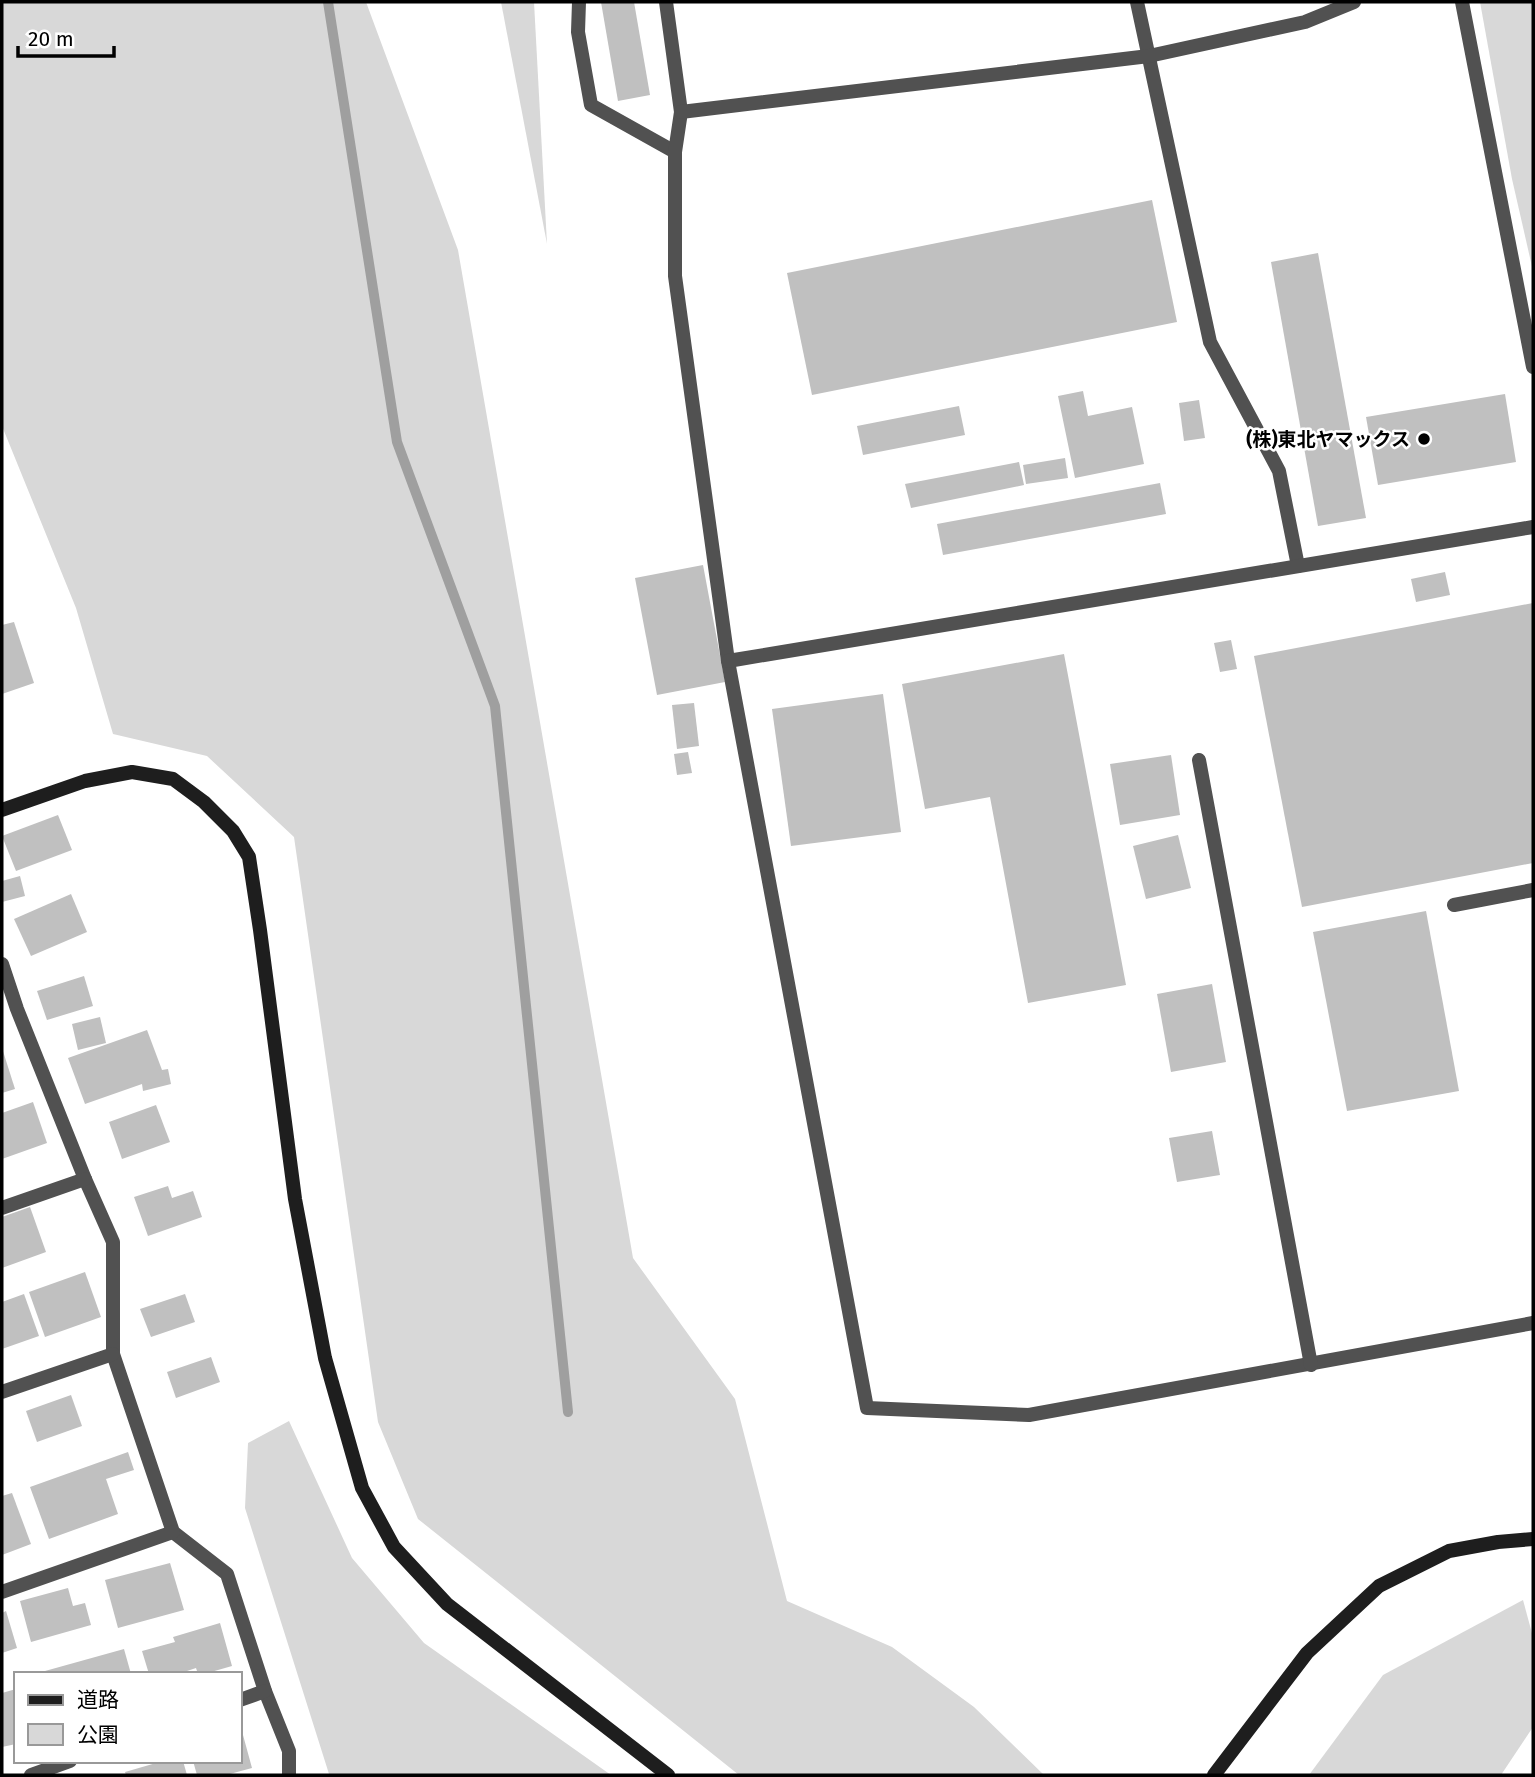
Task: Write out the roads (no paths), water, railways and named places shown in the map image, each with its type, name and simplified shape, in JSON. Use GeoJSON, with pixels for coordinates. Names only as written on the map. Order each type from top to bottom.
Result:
{"type":"FeatureCollection","features":[{"type":"Feature","properties":{"kind":"street"},"geometry":{"type":"LineString","coordinates":[[579,2],[578,32],[591,105],[675,152]]}},
{"type":"Feature","properties":{"kind":"street"},"geometry":{"type":"LineString","coordinates":[[666,2],[681,112],[675,152],[676,276],[728,661],[867,1408],[1029,1415],[1533,1323]]}},
{"type":"Feature","properties":{"kind":"street"},"geometry":{"type":"LineString","coordinates":[[1137,2],[1210,342],[1279,471],[1298,566]]}},
{"type":"Feature","properties":{"kind":"street"},"geometry":{"type":"LineString","coordinates":[[681,112],[1149,56],[1305,22],[1354,2]]}},
{"type":"Feature","properties":{"kind":"street"},"geometry":{"type":"LineString","coordinates":[[1462,2],[1533,367]]}},
{"type":"Feature","properties":{"kind":"street"},"geometry":{"type":"LineString","coordinates":[[728,661],[1533,527]]}},
{"type":"Feature","properties":{"kind":"street"},"geometry":{"type":"LineString","coordinates":[[1199,760],[1311,1365]]}},
{"type":"Feature","properties":{"kind":"street"},"geometry":{"type":"LineString","coordinates":[[2,810],[85,781],[132,772],[173,779],[204,802],[233,831],[248,857],[295,1199],[323,1345],[362,1488],[394,1547],[447,1604],[668,1775]]}},
{"type":"Feature","properties":{"kind":"street"},"geometry":{"type":"LineString","coordinates":[[1454,905],[1533,890]]}},
{"type":"Feature","properties":{"kind":"street"},"geometry":{"type":"LineString","coordinates":[[2,964],[17,1009],[85,1180],[113,1242],[113,1354],[173,1532],[227,1574],[265,1691],[289,1751],[289,1775]]}},
{"type":"Feature","properties":{"kind":"street"},"geometry":{"type":"LineString","coordinates":[[2,1015],[17,1009]]}},
{"type":"Feature","properties":{"kind":"street"},"geometry":{"type":"LineString","coordinates":[[2,1208],[85,1180]]}},
{"type":"Feature","properties":{"kind":"street"},"geometry":{"type":"LineString","coordinates":[[2,1392],[113,1354]]}},
{"type":"Feature","properties":{"kind":"street"},"geometry":{"type":"LineString","coordinates":[[2,1592],[173,1532]]}},
{"type":"Feature","properties":{"kind":"street"},"geometry":{"type":"LineString","coordinates":[[1214,1775],[1307,1653],[1379,1587],[1448,1551],[1533,1539]]}},
{"type":"Feature","properties":{"kind":"street"},"geometry":{"type":"LineString","coordinates":[[242,1699],[265,1691]]}},
{"type":"Feature","properties":{"kind":"street"},"geometry":{"type":"LineString","coordinates":[[31,1775],[64,1763]]}},
{"type":"Feature","properties":{"kind":"waterway"},"geometry":{"type":"LineString","coordinates":[[328,2],[397,442],[495,706],[568,1412]]}},
{"type":"Feature","properties":{"kind":"place","name":"(株)東北ヤマックス"},"geometry":{"type":"Point","coordinates":[1424,439]}}]}
